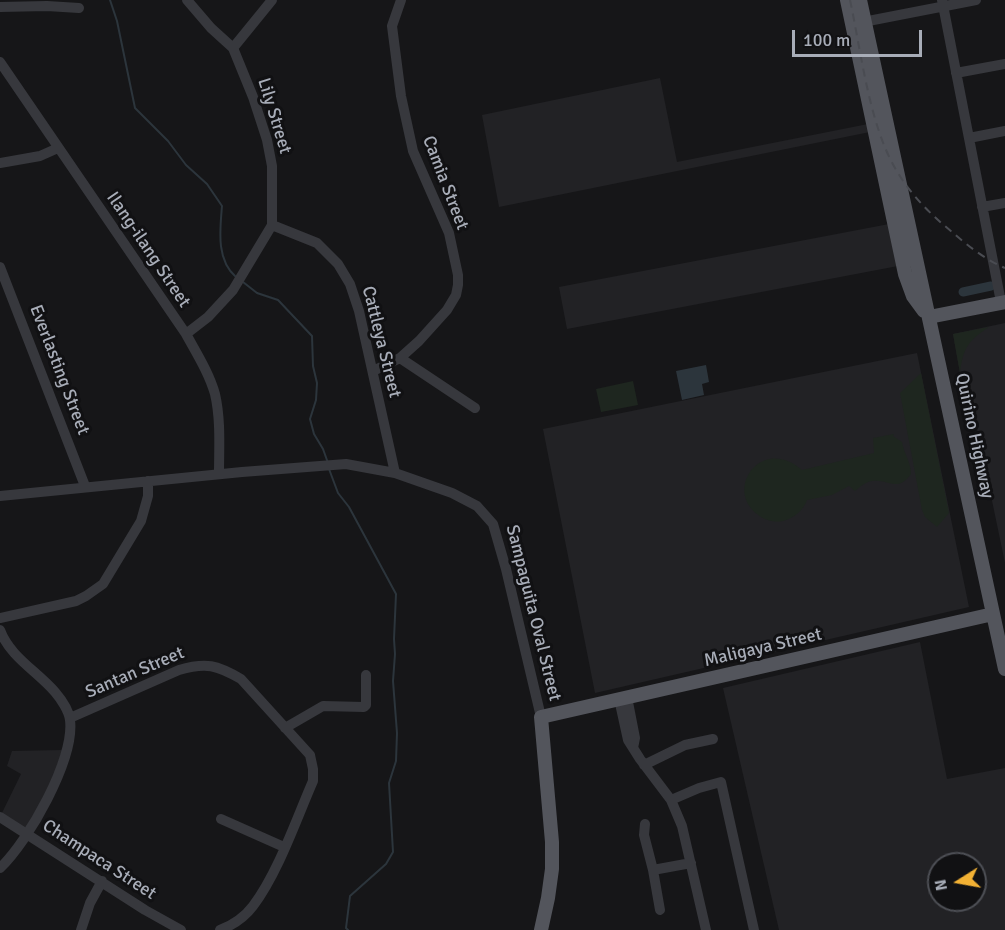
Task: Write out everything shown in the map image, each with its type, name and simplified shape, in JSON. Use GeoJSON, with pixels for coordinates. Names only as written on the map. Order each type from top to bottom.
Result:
{"type":"FeatureCollection","features":[{"type":"Feature","properties":{"kind":"main road","name":"Quirino Highway"},"geometry":{"type":"LineString","coordinates":[[847,0],[858,23],[929,317],[1005,669]]}},
{"type":"Feature","properties":{"kind":"main road","name":"Quirino Highway"},"geometry":{"type":"LineString","coordinates":[[858,23],[860,0]]}},
{"type":"Feature","properties":{"kind":"main road"},"geometry":{"type":"LineString","coordinates":[[929,317],[1003,302]]}},
{"type":"Feature","properties":{"kind":"main road","name":"Maligaya Street"},"geometry":{"type":"LineString","coordinates":[[541,717],[993,614]]}},
{"type":"Feature","properties":{"kind":"main road","name":"Sampaguita Oval Street"},"geometry":{"type":"LineString","coordinates":[[541,717],[552,842],[550,888],[541,930]]}},
{"type":"Feature","properties":{"kind":"street"},"geometry":{"type":"LineString","coordinates":[[187,0],[232,48],[272,0]]}},
{"type":"Feature","properties":{"kind":"street","name":"Camia Street"},"geometry":{"type":"LineString","coordinates":[[373,371],[400,358],[419,341],[447,310],[456,295],[458,285],[449,232],[413,151],[401,96],[392,26],[401,0]]}},
{"type":"Feature","properties":{"kind":"street"},"geometry":{"type":"LineString","coordinates":[[858,23],[943,3],[976,0]]}},
{"type":"Feature","properties":{"kind":"street"},"geometry":{"type":"LineString","coordinates":[[943,3],[982,207],[1003,302]]}},
{"type":"Feature","properties":{"kind":"street"},"geometry":{"type":"LineString","coordinates":[[0,7],[63,4],[79,8]]}},
{"type":"Feature","properties":{"kind":"street","name":"Lily Street"},"geometry":{"type":"LineString","coordinates":[[232,48],[244,73],[267,140],[272,166],[272,225]]}},
{"type":"Feature","properties":{"kind":"street","name":"Ilang-ilang Street"},"geometry":{"type":"LineString","coordinates":[[0,62],[186,334],[207,373],[215,395],[219,424],[219,474]]}},
{"type":"Feature","properties":{"kind":"street"},"geometry":{"type":"LineString","coordinates":[[956,73],[1005,64]]}},
{"type":"Feature","properties":{"kind":"street"},"geometry":{"type":"LineString","coordinates":[[969,138],[1005,131]]}},
{"type":"Feature","properties":{"kind":"street"},"geometry":{"type":"LineString","coordinates":[[0,163],[40,156],[58,148]]}},
{"type":"Feature","properties":{"kind":"street"},"geometry":{"type":"LineString","coordinates":[[982,207],[1005,203]]}},
{"type":"Feature","properties":{"kind":"street"},"geometry":{"type":"LineString","coordinates":[[186,334],[208,316],[233,290],[272,225]]}},
{"type":"Feature","properties":{"kind":"street","name":"Cattleya Street"},"geometry":{"type":"LineString","coordinates":[[272,225],[317,243],[338,264],[350,284],[373,371],[395,473]]}},
{"type":"Feature","properties":{"kind":"street","name":"Everlasting Street"},"geometry":{"type":"LineString","coordinates":[[0,267],[85,486]]}},
{"type":"Feature","properties":{"kind":"street"},"geometry":{"type":"LineString","coordinates":[[400,358],[475,408]]}},
{"type":"Feature","properties":{"kind":"street","name":"Sampaguita Oval Street"},"geometry":{"type":"LineString","coordinates":[[0,496],[85,486],[346,464],[395,473],[468,501],[487,515],[493,524],[541,717]]}},
{"type":"Feature","properties":{"kind":"street"},"geometry":{"type":"LineString","coordinates":[[0,618],[76,601],[86,597],[103,584],[141,520],[148,496],[148,481]]}},
{"type":"Feature","properties":{"kind":"street"},"geometry":{"type":"LineString","coordinates":[[0,630],[16,655],[55,692],[70,718],[68,747],[59,776],[27,834],[0,868]]}},
{"type":"Feature","properties":{"kind":"street","name":"Santan Street"},"geometry":{"type":"LineString","coordinates":[[70,718],[179,670],[207,665],[230,672],[241,679],[285,728]]}},
{"type":"Feature","properties":{"kind":"street"},"geometry":{"type":"LineString","coordinates":[[220,930],[236,924],[253,907],[272,875],[313,781],[313,769],[309,755],[285,728],[323,706],[364,707],[366,705],[366,675]]}},
{"type":"Feature","properties":{"kind":"street"},"geometry":{"type":"LineString","coordinates":[[623,698],[635,738],[633,748],[671,800],[682,826],[706,930]]}},
{"type":"Feature","properties":{"kind":"street"},"geometry":{"type":"LineString","coordinates":[[644,765],[686,745],[713,739]]}},
{"type":"Feature","properties":{"kind":"street"},"geometry":{"type":"LineString","coordinates":[[671,800],[699,788],[721,782],[754,930]]}},
{"type":"Feature","properties":{"kind":"street","name":"Champaca Street"},"geometry":{"type":"LineString","coordinates":[[0,817],[182,930]]}},
{"type":"Feature","properties":{"kind":"street"},"geometry":{"type":"LineString","coordinates":[[221,819],[284,847]]}},
{"type":"Feature","properties":{"kind":"street"},"geometry":{"type":"LineString","coordinates":[[645,824],[644,835],[660,910]]}},
{"type":"Feature","properties":{"kind":"street"},"geometry":{"type":"LineString","coordinates":[[653,870],[691,863]]}},
{"type":"Feature","properties":{"kind":"street"},"geometry":{"type":"LineString","coordinates":[[81,930],[90,903],[102,881]]}},
{"type":"Feature","properties":{"kind":"shaded area"},"geometry":{"type":"Polygon","coordinates":[[[660,78],[677,162],[868,124],[870,132],[499,207],[482,115],[660,78]]]}},
{"type":"Feature","properties":{"kind":"shaded area"},"geometry":{"type":"Polygon","coordinates":[[[889,224],[898,266],[567,329],[559,287],[889,224]]]}},
{"type":"Feature","properties":{"kind":"shaded area"},"geometry":{"type":"Polygon","coordinates":[[[1005,323],[1005,563],[971,400],[960,373],[953,334],[1005,323]]]}},
{"type":"Feature","properties":{"kind":"shaded area"},"geometry":{"type":"Polygon","coordinates":[[[989,327],[971,341],[965,351],[960,373],[953,334],[989,327]]]}},
{"type":"Feature","properties":{"kind":"shaded area"},"geometry":{"type":"Polygon","coordinates":[[[917,353],[969,607],[595,693],[543,429],[917,353]]]}},
{"type":"Feature","properties":{"kind":"shaded area"},"geometry":{"type":"Polygon","coordinates":[[[706,365],[709,382],[702,384],[704,395],[682,400],[676,371],[706,365]]]}},
{"type":"Feature","properties":{"kind":"shaded area"},"geometry":{"type":"Polygon","coordinates":[[[921,373],[949,513],[937,527],[925,517],[922,510],[900,393],[921,373]]]}},
{"type":"Feature","properties":{"kind":"shaded area"},"geometry":{"type":"Polygon","coordinates":[[[633,381],[638,405],[601,412],[596,389],[633,381]]]}},
{"type":"Feature","properties":{"kind":"shaded area"},"geometry":{"type":"Polygon","coordinates":[[[894,434],[893,436],[902,442],[911,470],[911,474],[902,483],[872,481],[855,491],[849,486],[832,495],[807,500],[798,514],[780,522],[763,518],[748,503],[744,491],[746,479],[752,469],[761,462],[773,458],[787,461],[802,470],[874,453],[873,438],[894,434]]]}},
{"type":"Feature","properties":{"kind":"shaded area"},"geometry":{"type":"Polygon","coordinates":[[[920,642],[947,779],[1005,768],[1005,930],[779,930],[723,688],[920,642]]]}},
{"type":"Feature","properties":{"kind":"shaded area"},"geometry":{"type":"Polygon","coordinates":[[[62,750],[53,784],[25,833],[0,817],[21,774],[7,766],[12,751],[62,750]]]}},
{"type":"Feature","properties":{"kind":"waterway"},"geometry":{"type":"LineString","coordinates":[[110,0],[117,21],[135,108],[168,141],[186,165],[207,184],[222,206],[220,235],[222,253],[225,262],[236,277]]}},
{"type":"Feature","properties":{"kind":"waterway"},"geometry":{"type":"LineString","coordinates":[[243,282],[257,293],[278,300],[312,336],[313,366],[317,383],[316,400],[310,419],[314,434],[328,463]]}},
{"type":"Feature","properties":{"kind":"waterway"},"geometry":{"type":"LineString","coordinates":[[963,292],[991,286]]}},
{"type":"Feature","properties":{"kind":"waterway"},"geometry":{"type":"LineString","coordinates":[[329,469],[338,493],[349,507],[396,594],[393,681],[397,733],[396,761],[389,783],[393,852],[386,864],[350,896],[346,928],[348,930]]}},
{"type":"Feature","properties":{"kind":"railway"},"geometry":{"type":"LineString","coordinates":[[850,0],[872,109],[886,150],[895,168],[920,203],[936,218],[977,252],[1005,268]]}}]}
